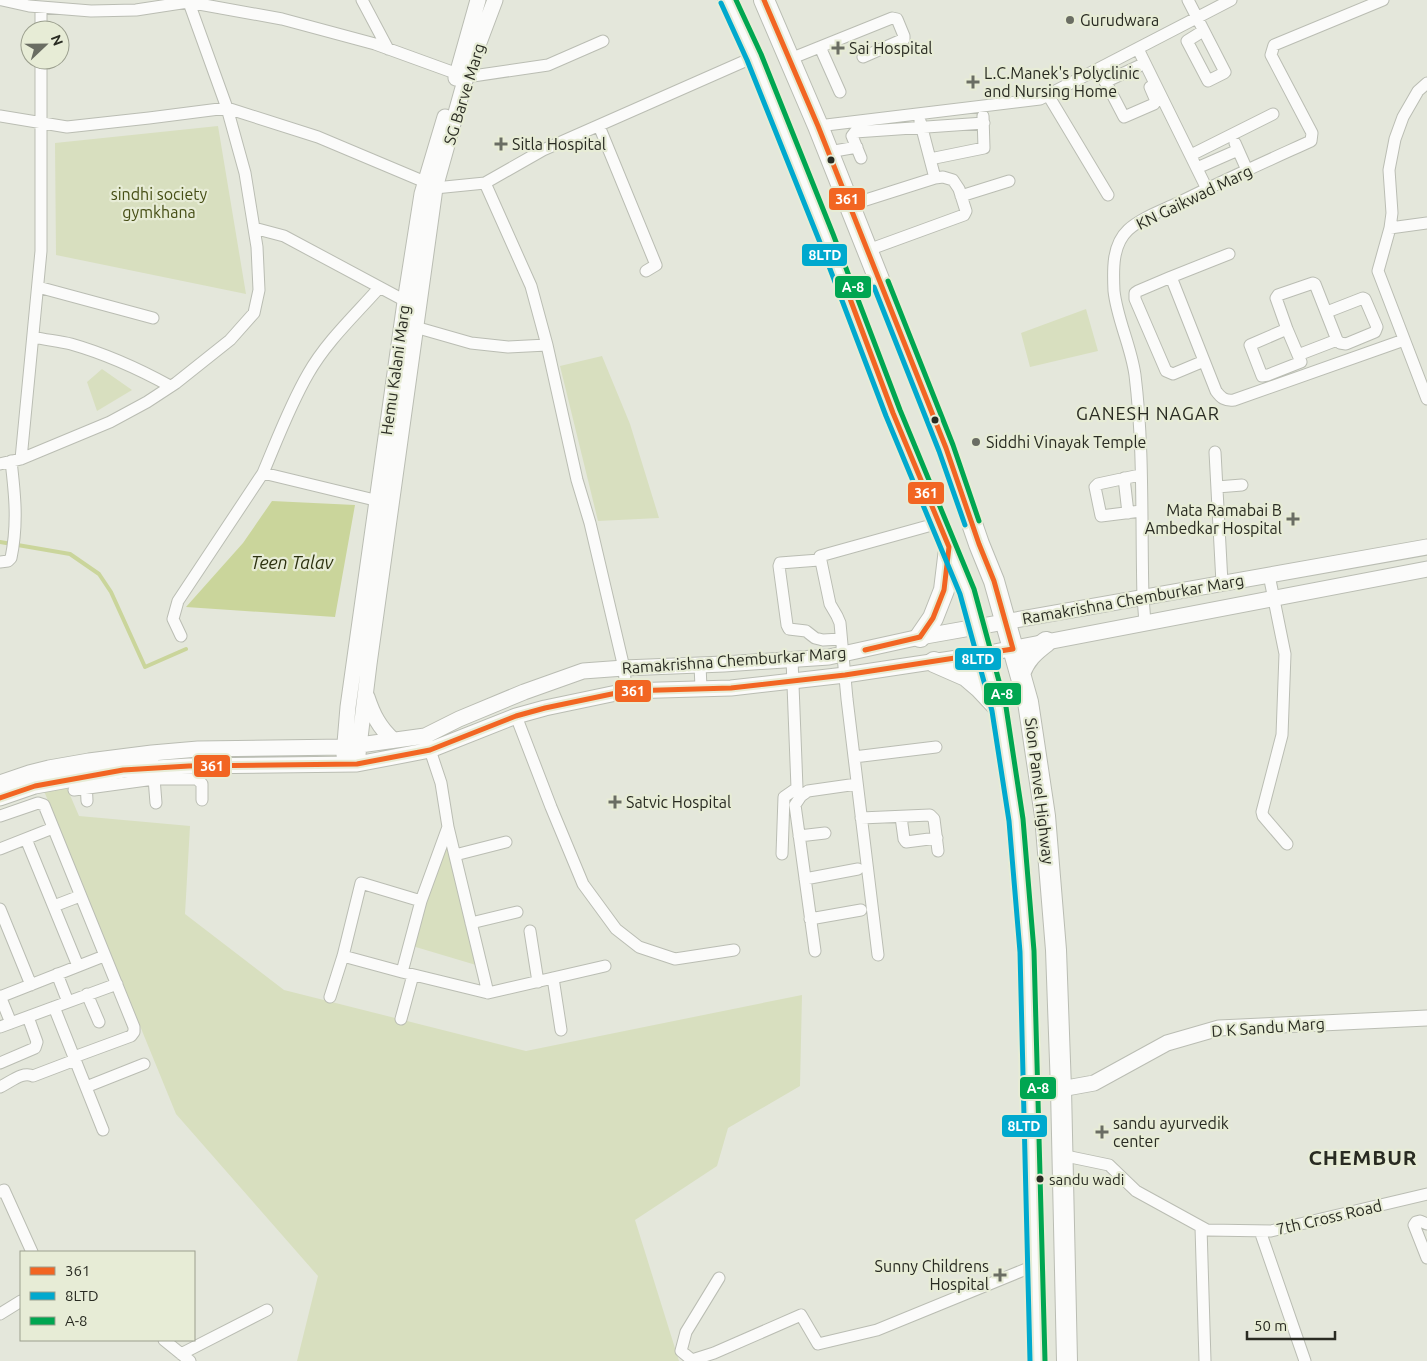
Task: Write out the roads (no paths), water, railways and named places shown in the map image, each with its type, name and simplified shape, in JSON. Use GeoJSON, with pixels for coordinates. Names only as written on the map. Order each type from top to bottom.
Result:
{"type":"FeatureCollection","features":[{"type":"Feature","properties":{"kind":"highway","name":"Sion Panvel Highway"},"geometry":{"type":"LineString","coordinates":[[728,0],[754,58],[893,413],[967,592],[999,708],[1017,839],[1027,952],[1038,1361]]}},
{"type":"Feature","properties":{"kind":"highway","name":"Sion Panvel Highway"},"geometry":{"type":"LineString","coordinates":[[764,0],[829,152],[946,448],[979,544],[994,581],[1028,702],[1045,816],[1056,950],[1067,1361]]}},
{"type":"Feature","properties":{"kind":"highway"},"geometry":{"type":"LineString","coordinates":[[920,637],[933,618],[944,590],[949,548]]}},
{"type":"Feature","properties":{"kind":"highway"},"geometry":{"type":"LineString","coordinates":[[1020,674],[1028,657],[1046,642]]}},
{"type":"Feature","properties":{"kind":"highway"},"geometry":{"type":"LineString","coordinates":[[934,662],[966,676],[999,708]]}},
{"type":"Feature","properties":{"kind":"main road","name":"Hemu Kalani Marg"},"geometry":{"type":"LineString","coordinates":[[351,746],[348,707],[385,502],[411,305],[430,185],[462,76],[478,0]]}},
{"type":"Feature","properties":{"kind":"main road","name":"SG Barve Marg"},"geometry":{"type":"LineString","coordinates":[[462,76],[495,0]]}},
{"type":"Feature","properties":{"kind":"main road"},"geometry":{"type":"LineString","coordinates":[[351,764],[351,746],[365,691],[385,502],[415,328],[411,305]]}},
{"type":"Feature","properties":{"kind":"main road","name":"Ramakrishna Chemburkar Marg"},"geometry":{"type":"LineString","coordinates":[[153,767],[198,749],[351,746],[393,740],[428,743],[459,719],[536,687],[583,671],[842,655],[920,637],[1427,547]]}},
{"type":"Feature","properties":{"kind":"main road"},"geometry":{"type":"LineString","coordinates":[[1375,556],[1379,578]]}},
{"type":"Feature","properties":{"kind":"main road","name":"Ramakrishna Chemburkar Marg"},"geometry":{"type":"LineString","coordinates":[[153,767],[351,764],[428,743],[466,736],[516,716],[545,708],[626,690],[730,688],[845,675],[934,662],[1013,649],[1427,569]]}},
{"type":"Feature","properties":{"kind":"main road"},"geometry":{"type":"LineString","coordinates":[[536,687],[545,708]]}},
{"type":"Feature","properties":{"kind":"main road"},"geometry":{"type":"LineString","coordinates":[[365,691],[373,715],[382,730],[393,740]]}},
{"type":"Feature","properties":{"kind":"main road"},"geometry":{"type":"LineString","coordinates":[[296,747],[296,764]]}},
{"type":"Feature","properties":{"kind":"main road"},"geometry":{"type":"LineString","coordinates":[[198,749],[199,766]]}},
{"type":"Feature","properties":{"kind":"main road"},"geometry":{"type":"LineString","coordinates":[[0,783],[29,773],[50,776],[88,775],[153,767]]}},
{"type":"Feature","properties":{"kind":"main road"},"geometry":{"type":"LineString","coordinates":[[0,798],[35,786],[50,776]]}},
{"type":"Feature","properties":{"kind":"main road","name":"D K Sandu Marg"},"geometry":{"type":"LineString","coordinates":[[1032,1086],[1061,1089],[1094,1083],[1167,1043],[1219,1028],[1427,1018]]}},
{"type":"Feature","properties":{"kind":"street"},"geometry":{"type":"LineString","coordinates":[[2,0],[41,7],[91,10],[136,10],[189,1],[282,19],[388,48],[462,76],[548,64],[604,41]]}},
{"type":"Feature","properties":{"kind":"street"},"geometry":{"type":"LineString","coordinates":[[362,0],[388,48]]}},
{"type":"Feature","properties":{"kind":"street"},"geometry":{"type":"LineString","coordinates":[[818,126],[1040,99],[1229,0]]}},
{"type":"Feature","properties":{"kind":"street","name":"KN Gaikwad Marg"},"geometry":{"type":"LineString","coordinates":[[1145,623],[1140,436],[1135,374],[1128,342],[1115,300],[1113,278],[1115,251],[1127,231],[1146,219],[1207,188],[1311,141],[1312,133],[1271,55],[1274,45],[1383,0]]}},
{"type":"Feature","properties":{"kind":"street"},"geometry":{"type":"LineString","coordinates":[[11,461],[110,422],[147,402],[230,340],[254,313],[259,290],[257,247],[245,173],[227,108],[189,1]]}},
{"type":"Feature","properties":{"kind":"street"},"geometry":{"type":"LineString","coordinates":[[1193,2],[1196,18],[1203,31]]}},
{"type":"Feature","properties":{"kind":"street"},"geometry":{"type":"LineString","coordinates":[[41,7],[41,20]]}},
{"type":"Feature","properties":{"kind":"street"},"geometry":{"type":"LineString","coordinates":[[790,59],[892,18],[897,19],[904,39],[863,57]]}},
{"type":"Feature","properties":{"kind":"street"},"geometry":{"type":"LineString","coordinates":[[820,47],[840,92]]}},
{"type":"Feature","properties":{"kind":"street"},"geometry":{"type":"LineString","coordinates":[[1099,69],[1122,116],[1124,117],[1154,104],[1155,98],[1139,66],[1135,50]]}},
{"type":"Feature","properties":{"kind":"street"},"geometry":{"type":"LineString","coordinates":[[1135,50],[1207,188]]}},
{"type":"Feature","properties":{"kind":"street"},"geometry":{"type":"LineString","coordinates":[[0,116],[67,127],[227,108],[318,137],[430,185],[485,183],[543,150],[754,58]]}},
{"type":"Feature","properties":{"kind":"street"},"geometry":{"type":"LineString","coordinates":[[1106,82],[1139,66]]}},
{"type":"Feature","properties":{"kind":"street"},"geometry":{"type":"LineString","coordinates":[[6,560],[16,536],[16,505],[11,461],[33,337],[41,251],[41,70]]}},
{"type":"Feature","properties":{"kind":"street"},"geometry":{"type":"LineString","coordinates":[[1427,83],[1418,91],[1407,110],[1395,139],[1389,170],[1392,200],[1390,228],[1378,271],[1427,399]]}},
{"type":"Feature","properties":{"kind":"street"},"geometry":{"type":"LineString","coordinates":[[1048,95],[1108,195]]}},
{"type":"Feature","properties":{"kind":"street"},"geometry":{"type":"LineString","coordinates":[[930,159],[983,149],[985,146],[983,106]]}},
{"type":"Feature","properties":{"kind":"street"},"geometry":{"type":"LineString","coordinates":[[918,114],[934,178]]}},
{"type":"Feature","properties":{"kind":"street"},"geometry":{"type":"LineString","coordinates":[[1191,155],[1273,114]]}},
{"type":"Feature","properties":{"kind":"street"},"geometry":{"type":"LineString","coordinates":[[829,152],[859,153],[852,136],[855,132],[984,123]]}},
{"type":"Feature","properties":{"kind":"street"},"geometry":{"type":"LineString","coordinates":[[599,126],[656,265],[646,271]]}},
{"type":"Feature","properties":{"kind":"street"},"geometry":{"type":"LineString","coordinates":[[1232,134],[1247,170]]}},
{"type":"Feature","properties":{"kind":"street"},"geometry":{"type":"LineString","coordinates":[[1198,168],[1238,150]]}},
{"type":"Feature","properties":{"kind":"street"},"geometry":{"type":"LineString","coordinates":[[850,205],[934,178],[943,177],[953,180],[961,196],[966,211],[964,215],[868,250]]}},
{"type":"Feature","properties":{"kind":"street"},"geometry":{"type":"LineString","coordinates":[[961,196],[1009,181]]}},
{"type":"Feature","properties":{"kind":"street"},"geometry":{"type":"LineString","coordinates":[[485,183],[531,286],[548,345],[577,480],[590,523],[624,668],[626,690]]}},
{"type":"Feature","properties":{"kind":"street"},"geometry":{"type":"LineString","coordinates":[[1390,228],[1427,223]]}},
{"type":"Feature","properties":{"kind":"street"},"geometry":{"type":"LineString","coordinates":[[254,228],[284,236],[411,305]]}},
{"type":"Feature","properties":{"kind":"street"},"geometry":{"type":"LineString","coordinates":[[1204,361],[1173,374],[1166,371],[1135,299],[1135,293],[1229,254]]}},
{"type":"Feature","properties":{"kind":"street"},"geometry":{"type":"LineString","coordinates":[[1172,277],[1216,391],[1220,397],[1227,401],[1404,340]]}},
{"type":"Feature","properties":{"kind":"street"},"geometry":{"type":"LineString","coordinates":[[1306,374],[1276,301],[1278,295],[1313,283],[1316,284],[1337,340],[1343,344],[1376,330],[1365,298],[1327,312]]}},
{"type":"Feature","properties":{"kind":"street"},"geometry":{"type":"LineString","coordinates":[[38,287],[153,318]]}},
{"type":"Feature","properties":{"kind":"street"},"geometry":{"type":"LineString","coordinates":[[181,636],[173,619],[178,601],[263,473],[287,416],[308,374],[325,349],[379,288]]}},
{"type":"Feature","properties":{"kind":"street"},"geometry":{"type":"LineString","coordinates":[[1371,314],[1391,306]]}},
{"type":"Feature","properties":{"kind":"street"},"geometry":{"type":"LineString","coordinates":[[415,328],[470,344],[508,347],[548,345]]}},
{"type":"Feature","properties":{"kind":"street"},"geometry":{"type":"LineString","coordinates":[[1287,329],[1250,345],[1262,376],[1282,370],[1299,359],[1337,340]]}},
{"type":"Feature","properties":{"kind":"street"},"geometry":{"type":"LineString","coordinates":[[1363,336],[1370,352]]}},
{"type":"Feature","properties":{"kind":"street"},"geometry":{"type":"LineString","coordinates":[[33,337],[69,344],[92,351],[125,364],[170,386]]}},
{"type":"Feature","properties":{"kind":"street"},"geometry":{"type":"LineString","coordinates":[[1282,370],[1286,382]]}},
{"type":"Feature","properties":{"kind":"street"},"geometry":{"type":"LineString","coordinates":[[1215,452],[1222,583]]}},
{"type":"Feature","properties":{"kind":"street"},"geometry":{"type":"LineString","coordinates":[[263,473],[385,502]]}},
{"type":"Feature","properties":{"kind":"street"},"geometry":{"type":"LineString","coordinates":[[1140,475],[1098,484],[1095,487],[1101,516],[1141,511]]}},
{"type":"Feature","properties":{"kind":"street"},"geometry":{"type":"LineString","coordinates":[[1124,478],[1128,513]]}},
{"type":"Feature","properties":{"kind":"street"},"geometry":{"type":"LineString","coordinates":[[1217,487],[1242,485]]}},
{"type":"Feature","properties":{"kind":"street"},"geometry":{"type":"LineString","coordinates":[[820,556],[939,523]]}},
{"type":"Feature","properties":{"kind":"street"},"geometry":{"type":"LineString","coordinates":[[841,639],[823,640],[815,638],[806,631],[789,629],[780,563],[821,561],[830,604],[840,623],[841,639],[842,655],[878,955]]}},
{"type":"Feature","properties":{"kind":"street"},"geometry":{"type":"LineString","coordinates":[[1269,575],[1285,654],[1282,735],[1262,812],[1263,816],[1287,844]]}},
{"type":"Feature","properties":{"kind":"street"},"geometry":{"type":"LineString","coordinates":[[782,854],[784,797],[797,788],[792,659]]}},
{"type":"Feature","properties":{"kind":"street"},"geometry":{"type":"LineString","coordinates":[[700,665],[701,688]]}},
{"type":"Feature","properties":{"kind":"street"},"geometry":{"type":"LineString","coordinates":[[516,716],[583,884],[616,929],[639,947],[675,959],[734,950]]}},
{"type":"Feature","properties":{"kind":"street"},"geometry":{"type":"LineString","coordinates":[[459,719],[466,736]]}},
{"type":"Feature","properties":{"kind":"street"},"geometry":{"type":"LineString","coordinates":[[428,743],[441,783],[448,827],[488,993]]}},
{"type":"Feature","properties":{"kind":"street"},"geometry":{"type":"LineString","coordinates":[[854,757],[936,747]]}},
{"type":"Feature","properties":{"kind":"street"},"geometry":{"type":"LineString","coordinates":[[156,803],[153,767],[198,779],[202,784],[202,800]]}},
{"type":"Feature","properties":{"kind":"street"},"geometry":{"type":"LineString","coordinates":[[74,790],[88,775]]}},
{"type":"Feature","properties":{"kind":"street"},"geometry":{"type":"LineString","coordinates":[[87,801],[88,775]]}},
{"type":"Feature","properties":{"kind":"street"},"geometry":{"type":"LineString","coordinates":[[815,952],[795,805],[808,791],[857,784]]}},
{"type":"Feature","properties":{"kind":"street"},"geometry":{"type":"LineString","coordinates":[[0,816],[38,803],[44,805],[134,1027],[134,1032],[131,1036],[33,1076],[27,1074],[21,1076],[0,1087]]}},
{"type":"Feature","properties":{"kind":"street"},"geometry":{"type":"LineString","coordinates":[[861,818],[930,815],[934,819],[938,851]]}},
{"type":"Feature","properties":{"kind":"street"},"geometry":{"type":"LineString","coordinates":[[902,817],[904,839],[906,842],[937,838]]}},
{"type":"Feature","properties":{"kind":"street"},"geometry":{"type":"LineString","coordinates":[[402,972],[421,901],[448,827]]}},
{"type":"Feature","properties":{"kind":"street"},"geometry":{"type":"LineString","coordinates":[[0,849],[52,828]]}},
{"type":"Feature","properties":{"kind":"street"},"geometry":{"type":"LineString","coordinates":[[799,836],[825,832]]}},
{"type":"Feature","properties":{"kind":"street"},"geometry":{"type":"LineString","coordinates":[[26,838],[78,966]]}},
{"type":"Feature","properties":{"kind":"street"},"geometry":{"type":"LineString","coordinates":[[455,855],[506,842]]}},
{"type":"Feature","properties":{"kind":"street"},"geometry":{"type":"LineString","coordinates":[[805,879],[858,869]]}},
{"type":"Feature","properties":{"kind":"street"},"geometry":{"type":"LineString","coordinates":[[330,997],[343,956],[361,883],[421,901]]}},
{"type":"Feature","properties":{"kind":"street"},"geometry":{"type":"LineString","coordinates":[[54,906],[80,896]]}},
{"type":"Feature","properties":{"kind":"street"},"geometry":{"type":"LineString","coordinates":[[0,909],[3,924],[31,985]]}},
{"type":"Feature","properties":{"kind":"street"},"geometry":{"type":"LineString","coordinates":[[810,919],[861,910]]}},
{"type":"Feature","properties":{"kind":"street"},"geometry":{"type":"LineString","coordinates":[[471,923],[517,912]]}},
{"type":"Feature","properties":{"kind":"street"},"geometry":{"type":"LineString","coordinates":[[530,931],[538,982]]}},
{"type":"Feature","properties":{"kind":"street"},"geometry":{"type":"LineString","coordinates":[[104,956],[0,996],[6,1025],[116,984]]}},
{"type":"Feature","properties":{"kind":"street"},"geometry":{"type":"LineString","coordinates":[[343,956],[488,993],[605,966]]}},
{"type":"Feature","properties":{"kind":"street"},"geometry":{"type":"LineString","coordinates":[[57,974],[68,1002]]}},
{"type":"Feature","properties":{"kind":"street"},"geometry":{"type":"LineString","coordinates":[[401,1019],[413,975]]}},
{"type":"Feature","properties":{"kind":"street"},"geometry":{"type":"LineString","coordinates":[[553,978],[561,1030]]}},
{"type":"Feature","properties":{"kind":"street"},"geometry":{"type":"LineString","coordinates":[[88,994],[99,1022]]}},
{"type":"Feature","properties":{"kind":"street"},"geometry":{"type":"LineString","coordinates":[[54,1007],[103,1130]]}},
{"type":"Feature","properties":{"kind":"street"},"geometry":{"type":"LineString","coordinates":[[0,1063],[37,1046],[38,1042],[28,1017]]}},
{"type":"Feature","properties":{"kind":"street"},"geometry":{"type":"LineString","coordinates":[[13,1058],[21,1076]]}},
{"type":"Feature","properties":{"kind":"street"},"geometry":{"type":"LineString","coordinates":[[86,1087],[144,1064]]}},
{"type":"Feature","properties":{"kind":"street","name":"7th Cross Road"},"geometry":{"type":"LineString","coordinates":[[1062,1155],[1109,1165],[1136,1191],[1207,1230],[1271,1231],[1427,1194]]}},
{"type":"Feature","properties":{"kind":"street"},"geometry":{"type":"LineString","coordinates":[[0,1178],[2,1191],[32,1251]]}},
{"type":"Feature","properties":{"kind":"street"},"geometry":{"type":"LineString","coordinates":[[1427,1224],[1420,1221],[1414,1225],[1427,1258]]}},
{"type":"Feature","properties":{"kind":"street"},"geometry":{"type":"LineString","coordinates":[[1201,1227],[1205,1361]]}},
{"type":"Feature","properties":{"kind":"street"},"geometry":{"type":"LineString","coordinates":[[1260,1231],[1305,1361]]}},
{"type":"Feature","properties":{"kind":"street"},"geometry":{"type":"LineString","coordinates":[[719,1278],[686,1332],[681,1351],[692,1360],[714,1353],[802,1315],[818,1344],[877,1330],[1036,1265]]}},
{"type":"Feature","properties":{"kind":"street"},"geometry":{"type":"LineString","coordinates":[[0,1314],[20,1301]]}},
{"type":"Feature","properties":{"kind":"street"},"geometry":{"type":"LineString","coordinates":[[165,1341],[185,1357],[267,1310]]}},
{"type":"Feature","properties":{"kind":"water","name":"Teen Talav"},"geometry":{"type":"Polygon","coordinates":[[[272,501],[355,505],[335,617],[186,607],[243,543],[272,501]]]}},
{"type":"Feature","properties":{"kind":"waterway"},"geometry":{"type":"LineString","coordinates":[[0,542],[70,554],[99,574],[111,592],[145,667],[186,649]]}},
{"type":"Feature","properties":{"kind":"place","name":"Gurudwara"},"geometry":{"type":"Point","coordinates":[1070,20]}},
{"type":"Feature","properties":{"kind":"place","name":"Sai Hospital"},"geometry":{"type":"Point","coordinates":[838,48]}},
{"type":"Feature","properties":{"kind":"place","name":"L.C.Manek's Polyclinic and Nursing Home"},"geometry":{"type":"Point","coordinates":[973,82]}},
{"type":"Feature","properties":{"kind":"place","name":"Sitla Hospital"},"geometry":{"type":"Point","coordinates":[501,144]}},
{"type":"Feature","properties":{"kind":"place","name":"Siddhi Vinayak Temple"},"geometry":{"type":"Point","coordinates":[976,442]}},
{"type":"Feature","properties":{"kind":"place","name":"Mata Ramabai B Ambedkar Hospital"},"geometry":{"type":"Point","coordinates":[1293,519]}},
{"type":"Feature","properties":{"kind":"place","name":"Satvic Hospital"},"geometry":{"type":"Point","coordinates":[615,802]}},
{"type":"Feature","properties":{"kind":"place","name":"sandu ayurvedik center"},"geometry":{"type":"Point","coordinates":[1102,1132]}},
{"type":"Feature","properties":{"kind":"place","name":"sandu wadi"},"geometry":{"type":"Point","coordinates":[1040,1179]}},
{"type":"Feature","properties":{"kind":"place","name":"Sunny Childrens Hospital"},"geometry":{"type":"Point","coordinates":[1000,1275]}},
{"type":"Feature","properties":{"kind":"district","name":"GANESH NAGAR"},"geometry":{"type":"Point","coordinates":[1148,413]}},
{"type":"Feature","properties":{"kind":"district","name":"CHEMBUR"},"geometry":{"type":"Point","coordinates":[1363,1157]}},
{"type":"Feature","properties":{"kind":"park label","name":"sindhi society gymkhana"},"geometry":{"type":"Point","coordinates":[159,203]}}]}
